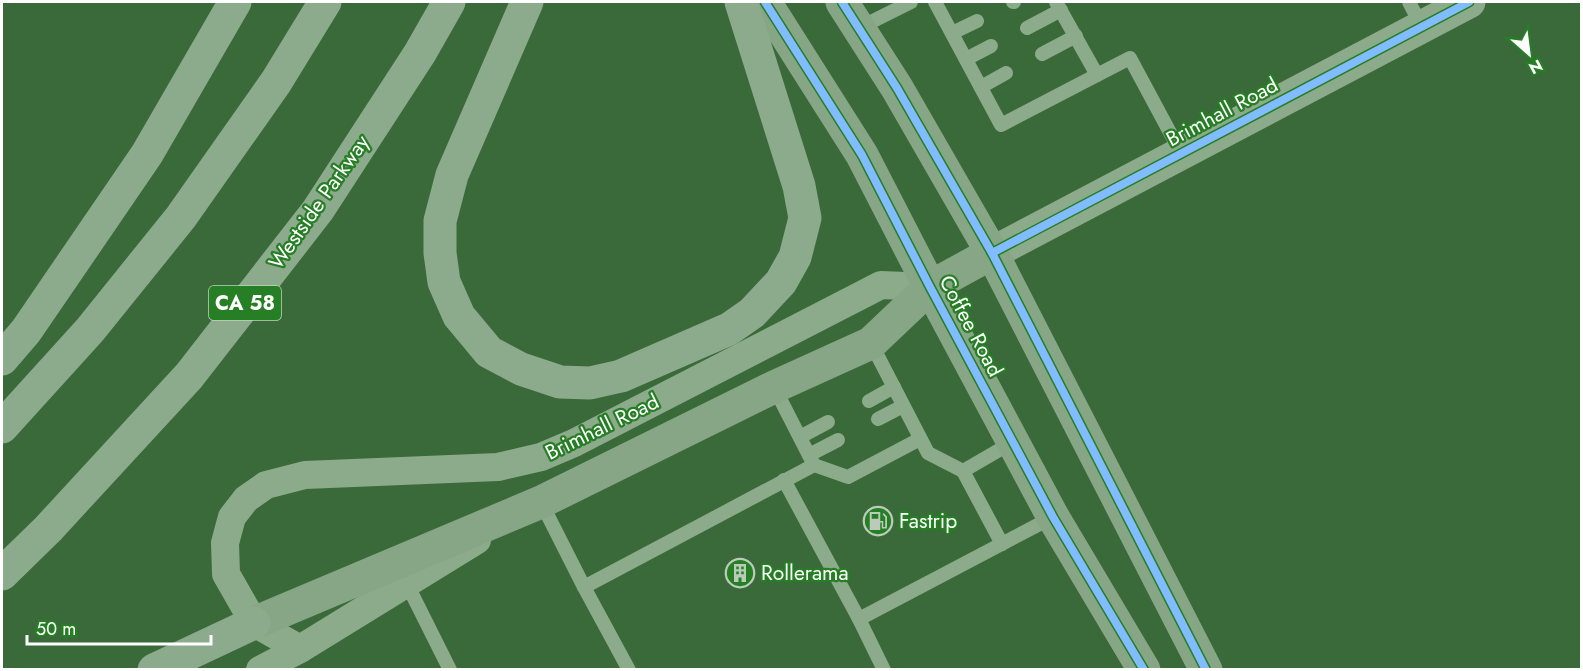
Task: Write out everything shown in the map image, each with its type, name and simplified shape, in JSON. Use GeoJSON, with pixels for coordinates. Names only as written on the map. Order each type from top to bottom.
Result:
{"type":"FeatureCollection","features":[{"type":"Feature","properties":{"kind":"highway"},"geometry":{"type":"LineString","coordinates":[[2,359],[26,331],[147,154],[235,2]]}},
{"type":"Feature","properties":{"kind":"highway"},"geometry":{"type":"LineString","coordinates":[[2,427],[90,330],[181,217],[276,82],[325,2]]}},
{"type":"Feature","properties":{"kind":"highway","name":"Westside Parkway"},"geometry":{"type":"LineString","coordinates":[[2,574],[48,529],[189,376],[318,210],[420,53],[449,2]]}},
{"type":"Feature","properties":{"kind":"highway"},"geometry":{"type":"LineString","coordinates":[[527,2],[452,176],[440,221],[440,253],[444,282],[459,316],[489,352],[521,369],[560,382],[590,383],[621,376],[729,330],[752,313],[781,282],[795,257],[804,218],[798,186],[741,2]]}},
{"type":"Feature","properties":{"kind":"highway"},"geometry":{"type":"LineString","coordinates":[[154,669],[254,623]]}},
{"type":"Feature","properties":{"kind":"main road","name":"Coffee Road"},"geometry":{"type":"LineString","coordinates":[[765,2],[862,155],[1053,517],[1144,669]]}},
{"type":"Feature","properties":{"kind":"main road"},"geometry":{"type":"LineString","coordinates":[[850,15],[897,88],[992,253],[1206,669]]}},
{"type":"Feature","properties":{"kind":"main road","name":"Brimhall Road"},"geometry":{"type":"LineString","coordinates":[[254,623],[402,573],[774,387],[871,343],[930,286],[992,253]]}},
{"type":"Feature","properties":{"kind":"street","name":"Brimhall Road"},"geometry":{"type":"LineString","coordinates":[[992,253],[1181,154],[1415,14],[1469,2]]}},
{"type":"Feature","properties":{"kind":"street","name":"Brimhall Road"},"geometry":{"type":"LineString","coordinates":[[254,623],[226,574],[225,543],[232,517],[246,499],[266,485],[305,475],[498,467],[541,457],[574,443],[881,285],[930,286]]}},
{"type":"Feature","properties":{"kind":"street","name":"Brimhall Road"},"geometry":{"type":"LineString","coordinates":[[260,669],[300,648],[402,573]]}},
{"type":"Feature","properties":{"kind":"street"},"geometry":{"type":"LineString","coordinates":[[254,623],[300,648]]}},
{"type":"Feature","properties":{"kind":"lane"},"geometry":{"type":"LineString","coordinates":[[850,15],[911,2]]}},
{"type":"Feature","properties":{"kind":"lane"},"geometry":{"type":"LineString","coordinates":[[935,2],[1001,126],[1130,58],[1181,154]]}},
{"type":"Feature","properties":{"kind":"lane"},"geometry":{"type":"LineString","coordinates":[[1027,28],[1059,6],[1097,75]]}},
{"type":"Feature","properties":{"kind":"lane"},"geometry":{"type":"LineString","coordinates":[[952,33],[977,21]]}},
{"type":"Feature","properties":{"kind":"lane"},"geometry":{"type":"LineString","coordinates":[[1042,54],[1076,36]]}},
{"type":"Feature","properties":{"kind":"lane"},"geometry":{"type":"LineString","coordinates":[[966,59],[991,46]]}},
{"type":"Feature","properties":{"kind":"lane"},"geometry":{"type":"LineString","coordinates":[[981,87],[1006,74]]}},
{"type":"Feature","properties":{"kind":"lane"},"geometry":{"type":"LineString","coordinates":[[871,343],[928,453],[963,471],[1002,544]]}},
{"type":"Feature","properties":{"kind":"lane"},"geometry":{"type":"LineString","coordinates":[[774,387],[811,460],[848,477],[921,439]]}},
{"type":"Feature","properties":{"kind":"lane"},"geometry":{"type":"LineString","coordinates":[[869,401],[894,387]]}},
{"type":"Feature","properties":{"kind":"lane"},"geometry":{"type":"LineString","coordinates":[[878,419],[903,406]]}},
{"type":"Feature","properties":{"kind":"lane"},"geometry":{"type":"LineString","coordinates":[[800,437],[828,422]]}},
{"type":"Feature","properties":{"kind":"lane"},"geometry":{"type":"LineString","coordinates":[[584,587],[784,480],[838,440]]}},
{"type":"Feature","properties":{"kind":"lane"},"geometry":{"type":"LineString","coordinates":[[963,471],[1013,442]]}},
{"type":"Feature","properties":{"kind":"lane"},"geometry":{"type":"LineString","coordinates":[[784,480],[884,669]]}},
{"type":"Feature","properties":{"kind":"lane"},"geometry":{"type":"LineString","coordinates":[[541,502],[629,669]]}},
{"type":"Feature","properties":{"kind":"lane"},"geometry":{"type":"LineString","coordinates":[[859,619],[1053,517]]}},
{"type":"Feature","properties":{"kind":"lane"},"geometry":{"type":"LineString","coordinates":[[402,573],[450,669]]}},
{"type":"Feature","properties":{"kind":"cycle path"},"geometry":{"type":"LineString","coordinates":[[765,2],[862,155],[1053,517],[1144,670]]}},
{"type":"Feature","properties":{"kind":"cycle path"},"geometry":{"type":"LineString","coordinates":[[842,2],[897,88],[992,253],[1206,670]]}},
{"type":"Feature","properties":{"kind":"cycle path"},"geometry":{"type":"LineString","coordinates":[[992,253],[1469,2]]}},
{"type":"Feature","properties":{"kind":"place","name":"Fastrip"},"geometry":{"type":"Point","coordinates":[878,521]}},
{"type":"Feature","properties":{"kind":"place","name":"Rollerama"},"geometry":{"type":"Point","coordinates":[740,573]}}]}
